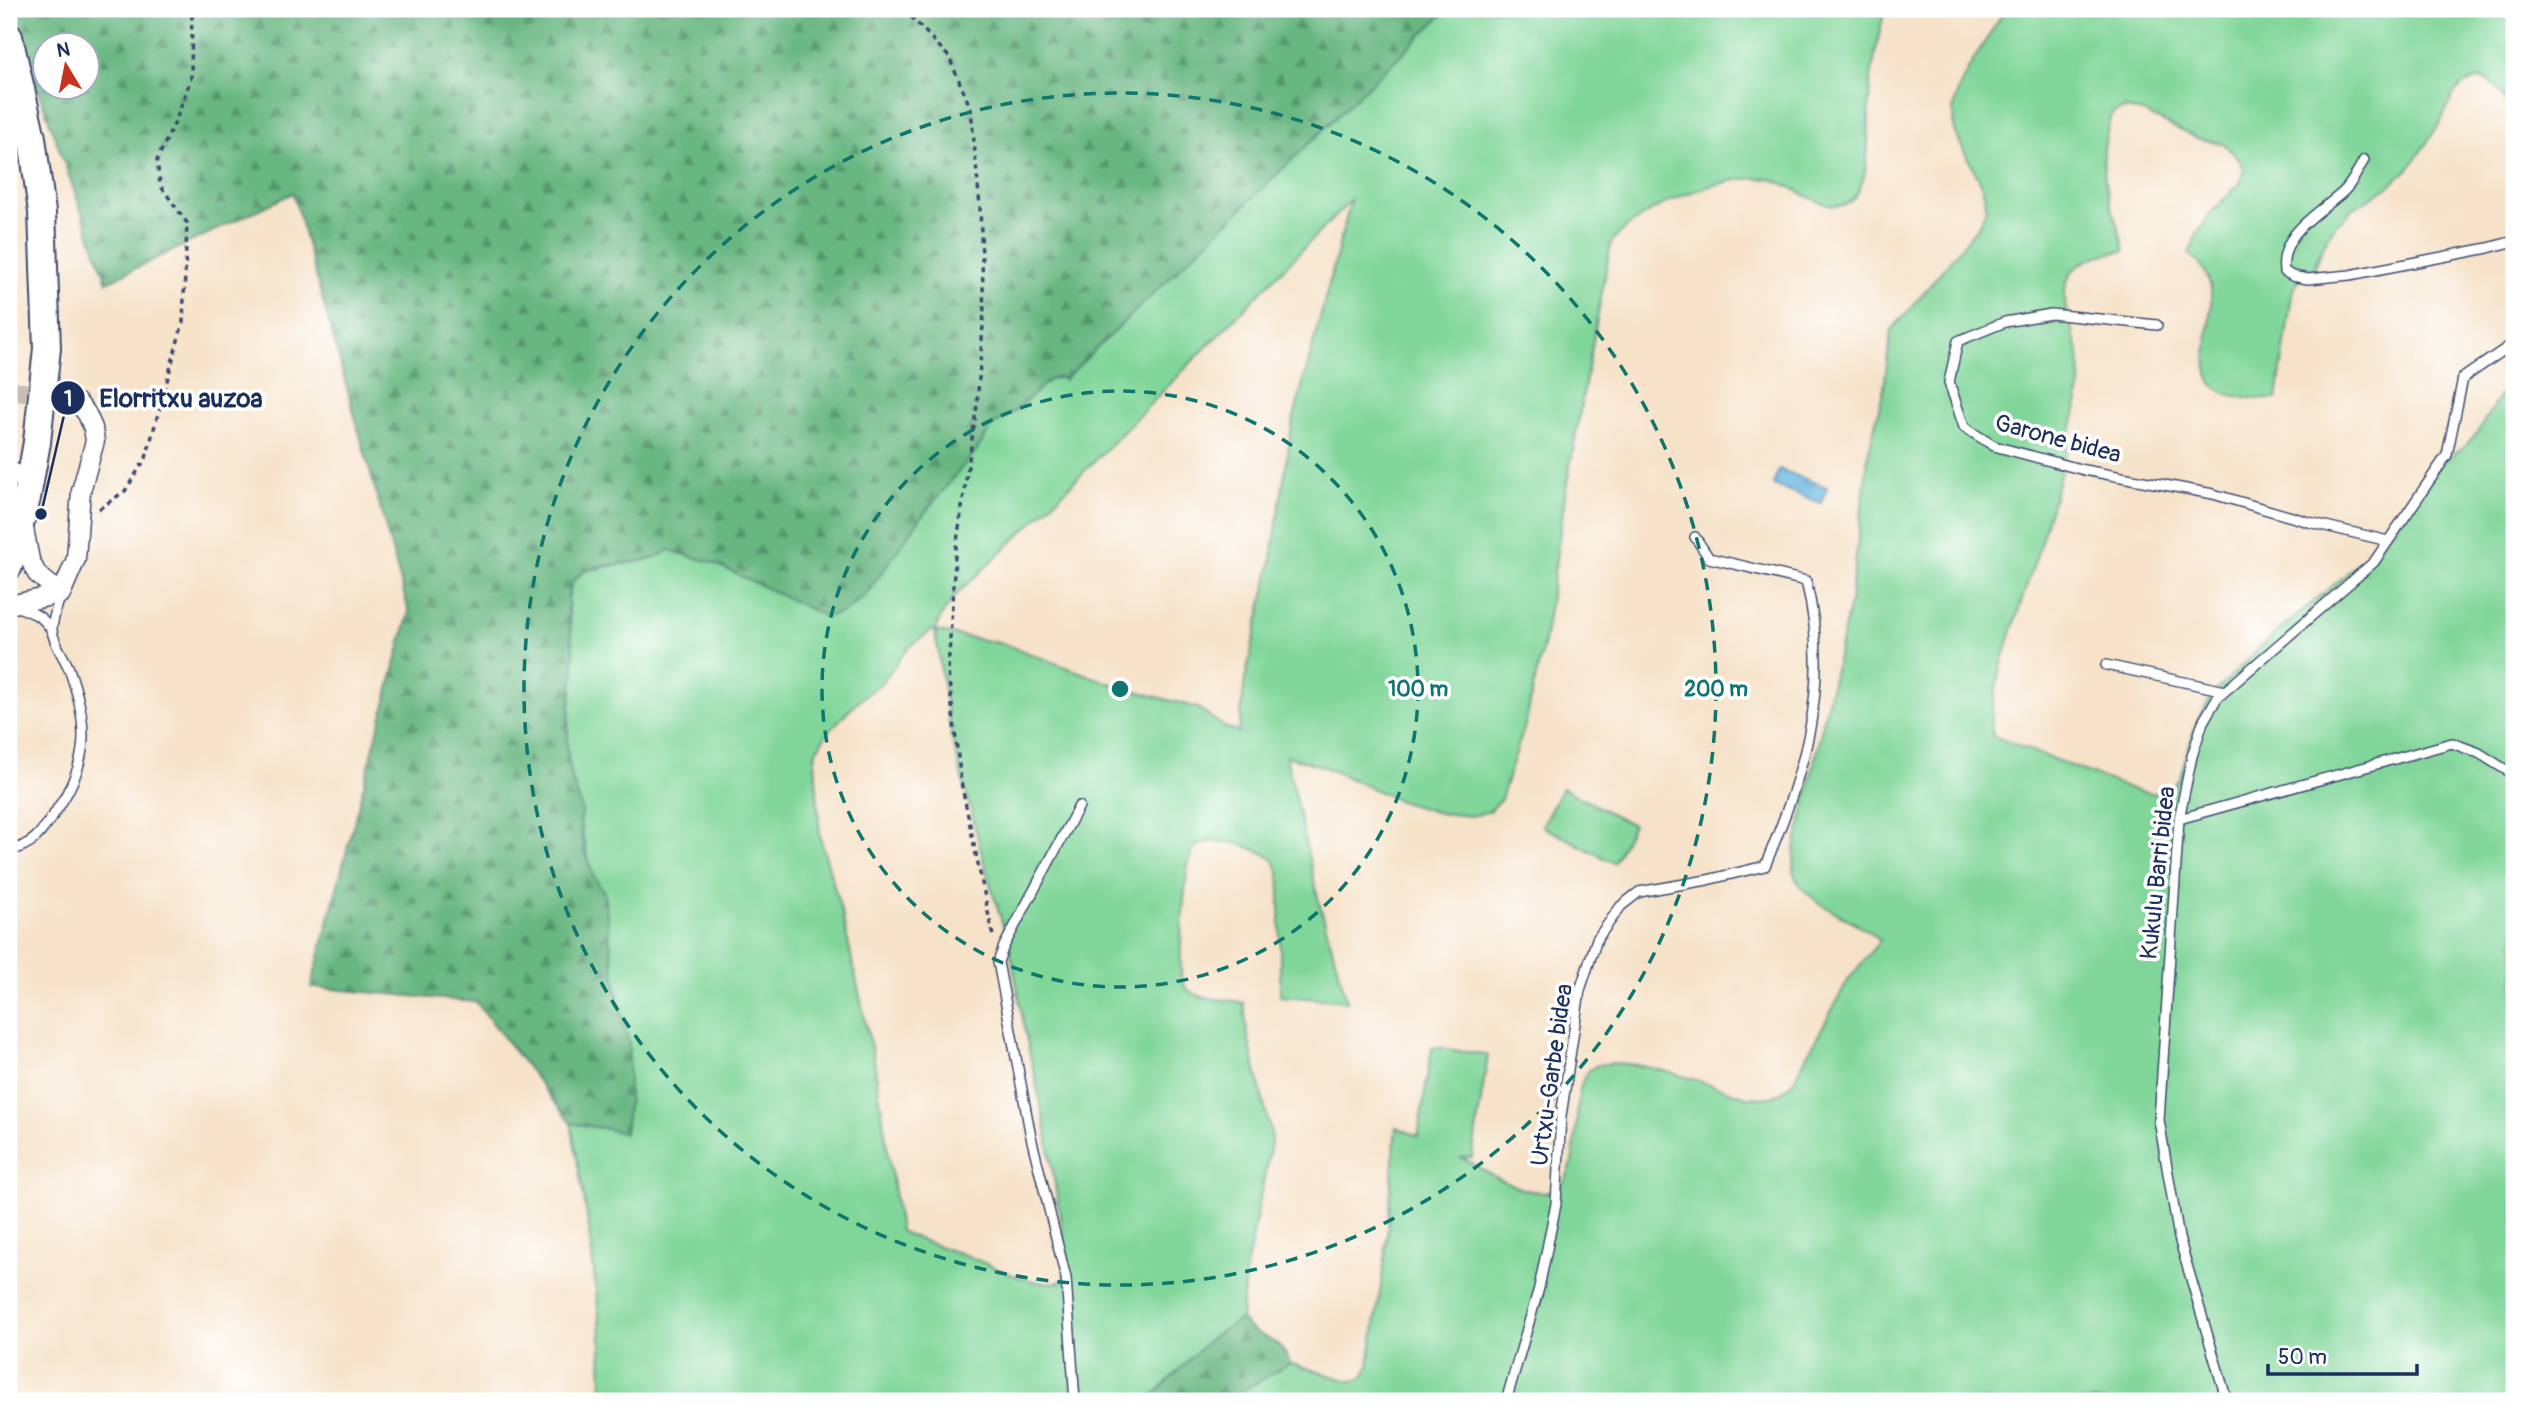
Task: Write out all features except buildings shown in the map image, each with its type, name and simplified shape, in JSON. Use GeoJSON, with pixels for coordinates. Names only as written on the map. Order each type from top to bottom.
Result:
{"type":"FeatureCollection","features":[{"type":"Feature","properties":{"kind":"main road"},"geometry":{"type":"LineString","coordinates":[[9,37],[32,138],[42,212],[29,350]]}},
{"type":"Feature","properties":{"kind":"main road"},"geometry":{"type":"LineString","coordinates":[[9,106],[26,204],[30,265],[29,441],[15,513],[9,565]]}},
{"type":"Feature","properties":{"kind":"main road"},"geometry":{"type":"LineString","coordinates":[[15,513],[12,476],[29,441]]}},
{"type":"Feature","properties":{"kind":"street"},"geometry":{"type":"LineString","coordinates":[[61,395],[78,403],[87,414],[95,441],[81,491],[76,559],[61,594]]}},
{"type":"Feature","properties":{"kind":"street"},"geometry":{"type":"LineString","coordinates":[[15,513],[37,574],[61,594]]}},
{"type":"Feature","properties":{"kind":"street"},"geometry":{"type":"LineString","coordinates":[[9,605],[61,594]]}},
{"type":"Feature","properties":{"kind":"lane"},"geometry":{"type":"LineString","coordinates":[[2364,160],[2346,190],[2303,224],[2285,251],[2284,271],[2291,276],[2308,279],[2350,275],[2514,241]]}},
{"type":"Feature","properties":{"kind":"lane","name":"Garone bidea"},"geometry":{"type":"LineString","coordinates":[[2157,326],[2051,314],[2005,322],[1958,341],[1949,382],[1964,427],[1994,446],[2084,470],[2213,494],[2309,522],[2388,541]]}},
{"type":"Feature","properties":{"kind":"lane","name":"Kukulu Barri bidea"},"geometry":{"type":"LineString","coordinates":[[2227,1401],[2179,1238],[2159,1120],[2179,819],[2192,756],[2203,722],[2217,698],[2374,562],[2447,455],[2463,378],[2514,343]]}},
{"type":"Feature","properties":{"kind":"lane","name":"Urtxu-Garbe bidea"},"geometry":{"type":"LineString","coordinates":[[1506,1401],[1539,1288],[1553,1216],[1561,1116],[1580,990],[1597,939],[1620,906],[1639,892],[1765,866],[1791,803],[1808,745],[1815,689],[1814,614],[1806,581],[1709,558],[1695,537]]}},
{"type":"Feature","properties":{"kind":"lane"},"geometry":{"type":"LineString","coordinates":[[52,631],[61,594]]}},
{"type":"Feature","properties":{"kind":"lane"},"geometry":{"type":"LineString","coordinates":[[9,605],[46,620],[69,668],[82,710],[85,740],[78,767],[60,806],[38,837],[25,846],[9,851]]}},
{"type":"Feature","properties":{"kind":"lane"},"geometry":{"type":"LineString","coordinates":[[2106,665],[2225,691]]}},
{"type":"Feature","properties":{"kind":"lane"},"geometry":{"type":"LineString","coordinates":[[2179,819],[2452,743],[2479,753],[2514,775]]}},
{"type":"Feature","properties":{"kind":"lane"},"geometry":{"type":"LineString","coordinates":[[1075,1401],[1066,1278],[1031,1137],[999,961],[1004,946],[1079,806]]}},
{"type":"Feature","properties":{"kind":"path"},"geometry":{"type":"LineString","coordinates":[[80,513],[99,509],[125,491],[146,458],[183,322],[187,223],[160,185],[157,160],[176,120],[191,78],[192,9]]}},
{"type":"Feature","properties":{"kind":"path"},"geometry":{"type":"LineString","coordinates":[[904,9],[949,57],[971,109],[980,207],[984,313],[977,405],[955,555],[948,672],[961,782],[999,961]]}},
{"type":"Feature","properties":{"kind":"path"},"geometry":{"type":"LineString","coordinates":[[9,248],[29,350],[9,366]]}},
{"type":"Feature","properties":{"kind":"green space"},"geometry":{"type":"Polygon","coordinates":[[[9,9],[1448,9],[1064,380],[1060,377],[1049,380],[1016,410],[992,426],[976,451],[925,512],[866,594],[844,612],[826,617],[714,563],[669,550],[647,560],[593,568],[574,580],[567,607],[574,658],[567,733],[568,756],[572,780],[582,809],[580,822],[585,849],[591,869],[604,892],[616,990],[629,1043],[629,1097],[625,1134],[571,1123],[476,1002],[311,987],[409,612],[293,193],[107,282],[42,102],[102,102],[102,32],[32,32],[32,73],[9,9]]]}},
{"type":"Feature","properties":{"kind":"green space"},"geometry":{"type":"Polygon","coordinates":[[[1448,9],[1885,9],[1870,87],[1865,169],[1858,192],[1850,202],[1839,206],[1828,205],[1769,179],[1729,181],[1683,195],[1661,205],[1641,217],[1611,243],[1567,482],[1545,637],[1525,725],[1501,799],[1490,811],[1472,816],[1439,813],[1402,802],[1322,766],[1286,756],[1318,898],[1347,1001],[1280,996],[1280,888],[1279,873],[1274,860],[1246,846],[1221,841],[1200,844],[1193,850],[1187,872],[1183,913],[1182,980],[1192,993],[1244,1003],[1247,1032],[1272,1138],[1245,1274],[1241,1319],[1212,1337],[1148,1401],[602,1401],[601,1335],[589,1228],[571,1123],[608,1129],[620,1009],[604,910],[604,892],[596,884],[592,873],[580,824],[582,810],[571,776],[567,746],[574,660],[568,600],[572,582],[584,571],[651,559],[669,549],[714,563],[765,587],[844,612],[866,594],[925,512],[976,451],[992,426],[1016,410],[1048,380],[1055,377],[1064,379],[1448,9]],[[1351,200],[1055,501],[956,595],[941,616],[935,631],[1004,644],[1120,687],[1198,708],[1224,727],[1239,732],[1245,679],[1271,564],[1292,425],[1351,200]],[[932,630],[908,648],[881,683],[858,701],[828,732],[816,751],[820,837],[842,914],[874,1061],[900,1231],[1027,1280],[1051,1283],[1063,1281],[1069,1268],[1044,1118],[1010,948],[988,877],[951,735],[935,631],[932,630]]]}},
{"type":"Feature","properties":{"kind":"green space"},"geometry":{"type":"Polygon","coordinates":[[[2005,9],[2514,9],[2514,121],[2501,94],[2492,84],[2479,78],[2464,84],[2454,93],[2440,123],[2408,170],[2389,186],[2351,210],[2335,226],[2314,268],[2301,277],[2295,286],[2277,399],[2231,395],[2218,389],[2211,381],[2206,355],[2211,309],[2210,284],[2202,267],[2189,254],[2197,234],[2211,213],[2240,183],[2244,169],[2240,160],[2224,144],[2196,138],[2143,112],[2125,109],[2113,112],[2104,150],[2104,167],[2109,198],[2125,251],[2087,260],[2071,274],[2066,284],[2067,313],[2079,357],[2079,396],[2055,494],[1999,675],[1992,719],[1993,736],[2134,790],[2158,794],[2172,789],[2180,776],[2197,721],[2213,694],[2264,643],[2342,578],[2391,532],[2438,464],[2464,447],[2476,434],[2514,373],[2514,1397],[2503,1401],[1225,1401],[1290,1363],[1349,1381],[1365,1375],[1385,1259],[1396,1127],[1418,1136],[1432,1047],[1488,1055],[1472,1158],[1460,1157],[1508,1183],[1547,1192],[1559,1188],[1570,1169],[1579,1094],[1587,1073],[1598,1065],[1639,1065],[1747,1097],[1766,1098],[1781,1093],[1791,1085],[1849,979],[1880,940],[1820,903],[1800,886],[1794,873],[1795,848],[1850,603],[1869,450],[1884,388],[1891,330],[1980,224],[1986,208],[1983,188],[1955,130],[1953,115],[1961,84],[2005,9]]]}},
{"type":"Feature","properties":{"kind":"green space"},"geometry":{"type":"Polygon","coordinates":[[[1562,788],[1633,825],[1614,863],[1542,826],[1562,788]]]}},
{"type":"Feature","properties":{"kind":"green space"},"geometry":{"type":"Polygon","coordinates":[[[1241,1319],[1247,1326],[1280,1347],[1290,1363],[1225,1401],[1148,1401],[1212,1337],[1241,1319]]]}},
{"type":"Feature","properties":{"kind":"water"},"geometry":{"type":"Polygon","coordinates":[[[1779,469],[1827,487],[1821,503],[1773,485],[1779,469]]]}},
{"type":"Feature","properties":{"kind":"tunnel"},"geometry":{"type":"LineString","coordinates":[[9,391],[51,394]]}},
{"type":"Feature","properties":{"kind":"place","name":"Elorritxu auzoa"},"geometry":{"type":"Point","coordinates":[41,514]}}]}
